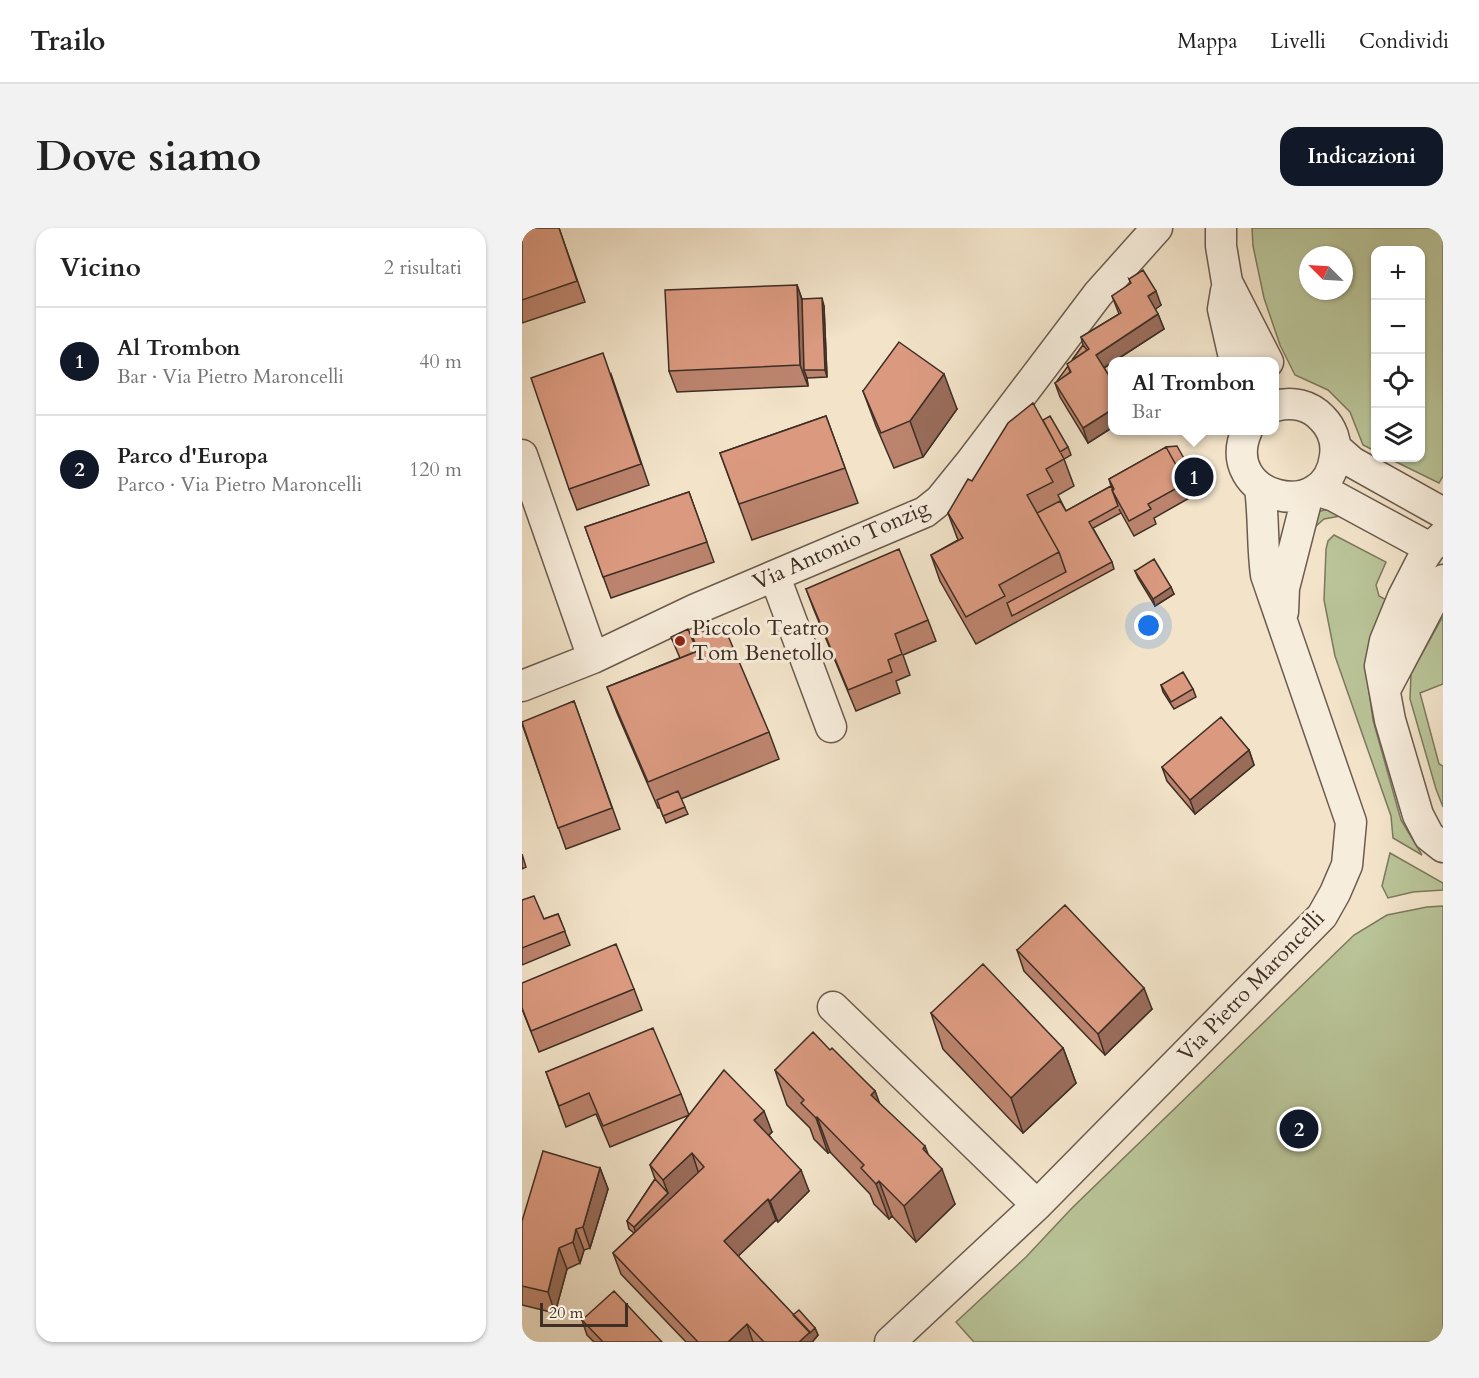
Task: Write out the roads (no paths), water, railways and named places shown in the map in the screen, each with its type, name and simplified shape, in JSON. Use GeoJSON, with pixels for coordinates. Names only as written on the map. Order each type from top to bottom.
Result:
{"type":"FeatureCollection","features":[{"type":"Feature","properties":{"kind":"street","name":"Via Antonio Tonzig"},"geometry":{"type":"LineString","coordinates":[[522,686],[593,658],[696,609],[926,512],[940,500],[1098,294],[1157,228]]}},
{"type":"Feature","properties":{"kind":"street"},"geometry":{"type":"LineString","coordinates":[[1221,228],[1221,246],[1227,282],[1265,357]]}},
{"type":"Feature","properties":{"kind":"street"},"geometry":{"type":"LineString","coordinates":[[1227,282],[1223,309],[1234,357]]}},
{"type":"Feature","properties":{"kind":"street"},"geometry":{"type":"LineString","coordinates":[[1245,435],[1243,459],[1249,475],[1260,488],[1267,492],[1283,497],[1300,496],[1311,492],[1331,471],[1336,448],[1332,433],[1324,419],[1312,410],[1286,405],[1279,384]]}},
{"type":"Feature","properties":{"kind":"street"},"geometry":{"type":"LineString","coordinates":[[1336,448],[1352,462],[1443,513]]}},
{"type":"Feature","properties":{"kind":"street"},"geometry":{"type":"LineString","coordinates":[[522,455],[593,658]]}},
{"type":"Feature","properties":{"kind":"street","name":"Via Pietro Maroncelli"},"geometry":{"type":"LineString","coordinates":[[890,1342],[1037,1205],[1323,916],[1335,893],[1347,865],[1351,822],[1266,575],[1263,553],[1264,514],[1260,488]]}},
{"type":"Feature","properties":{"kind":"street"},"geometry":{"type":"LineString","coordinates":[[1311,492],[1334,496],[1437,542],[1403,597],[1385,640],[1380,666],[1390,720],[1418,815],[1429,836],[1443,847]]}},
{"type":"Feature","properties":{"kind":"street","name":"Via Pietro Maroncelli"},"geometry":{"type":"LineString","coordinates":[[1282,618],[1284,588],[1311,492]]}},
{"type":"Feature","properties":{"kind":"street"},"geometry":{"type":"LineString","coordinates":[[775,577],[831,727]]}},
{"type":"Feature","properties":{"kind":"street"},"geometry":{"type":"LineString","coordinates":[[1384,691],[1443,580]]}},
{"type":"Feature","properties":{"kind":"street"},"geometry":{"type":"LineString","coordinates":[[833,1007],[1037,1205]]}},
{"type":"Feature","properties":{"kind":"place","name":"Al Trombon"},"geometry":{"type":"Point","coordinates":[1194,477]}},
{"type":"Feature","properties":{"kind":"place","name":"Piccolo Teatro Tom Benetollo"},"geometry":{"type":"Point","coordinates":[680,641]}},
{"type":"Feature","properties":{"kind":"place","name":"Parco d'Europa"},"geometry":{"type":"Point","coordinates":[1299,1129]}}]}
